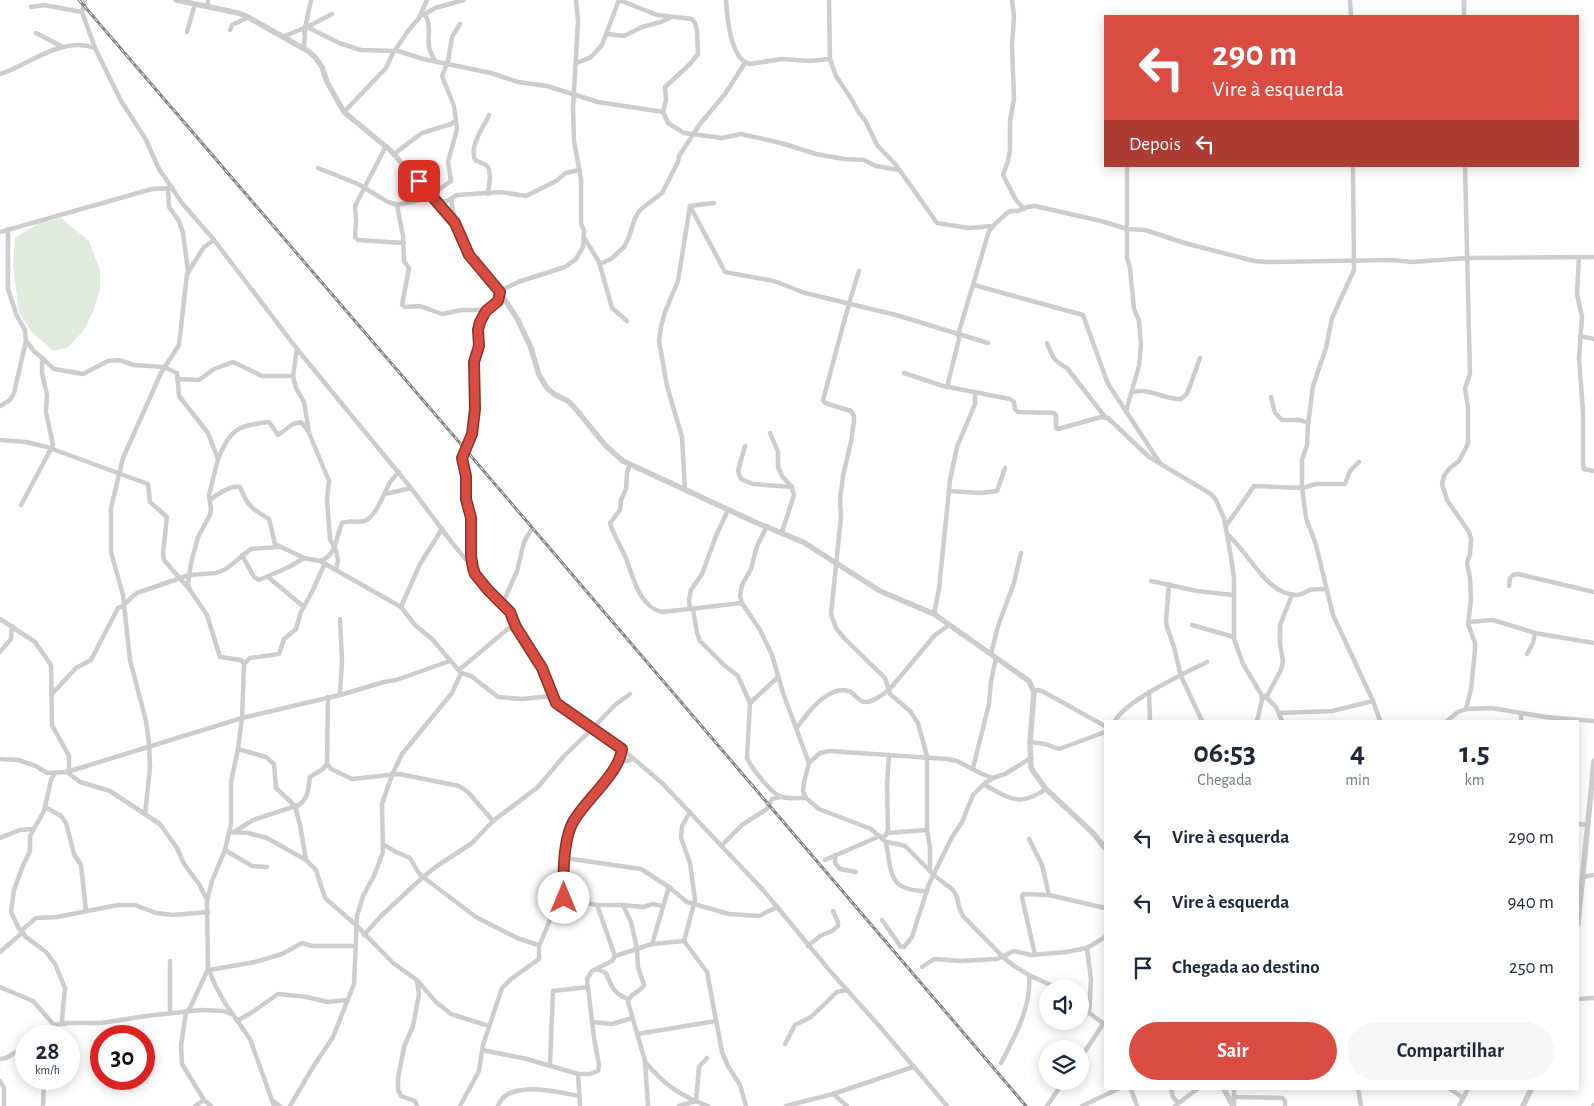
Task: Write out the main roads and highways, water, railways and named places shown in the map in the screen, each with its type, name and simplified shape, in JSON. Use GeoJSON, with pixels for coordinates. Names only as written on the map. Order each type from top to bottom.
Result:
{"type":"FeatureCollection","features":[{"type":"Feature","properties":{"kind":"railway"},"geometry":{"type":"LineString","coordinates":[[79,0],[1026,1106]]}}]}
